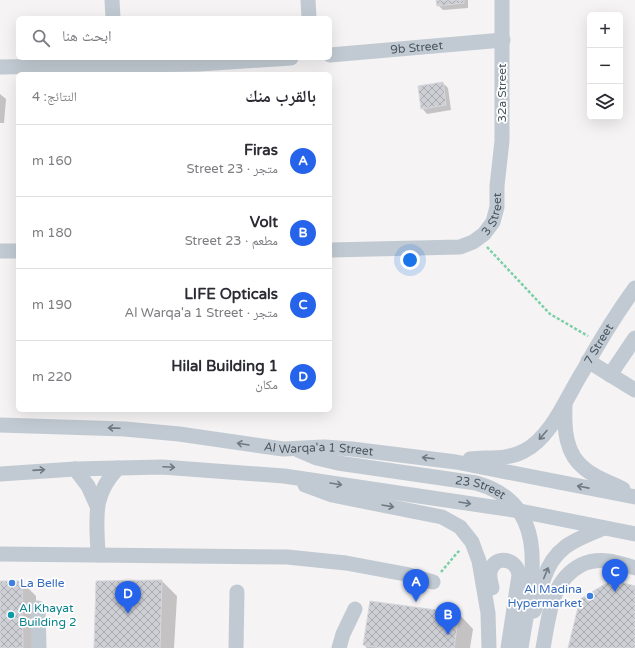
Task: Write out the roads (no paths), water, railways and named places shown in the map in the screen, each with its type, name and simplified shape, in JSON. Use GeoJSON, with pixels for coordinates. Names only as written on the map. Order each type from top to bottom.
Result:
{"type":"FeatureCollection","features":[{"type":"Feature","properties":{"kind":"street"},"geometry":{"type":"LineString","coordinates":[[112,0],[113,16]]}},
{"type":"Feature","properties":{"kind":"street"},"geometry":{"type":"LineString","coordinates":[[308,0],[309,16]]}},
{"type":"Feature","properties":{"kind":"street","name":"32a Street"},"geometry":{"type":"LineString","coordinates":[[497,186],[502,141],[502,0]]}},
{"type":"Feature","properties":{"kind":"street","name":"9b Street"},"geometry":{"type":"LineString","coordinates":[[332,55],[503,40]]}},
{"type":"Feature","properties":{"kind":"street"},"geometry":{"type":"LineString","coordinates":[[0,67],[115,62],[206,63],[257,60]]}},
{"type":"Feature","properties":{"kind":"street","name":"3 Street"},"geometry":{"type":"LineString","coordinates":[[332,250],[439,248],[460,247],[467,245],[479,238],[489,228],[495,215],[497,186]]}},
{"type":"Feature","properties":{"kind":"street","name":"3 Street"},"geometry":{"type":"LineString","coordinates":[[439,248],[463,239],[480,226],[490,208],[497,186]]}},
{"type":"Feature","properties":{"kind":"street"},"geometry":{"type":"LineString","coordinates":[[0,251],[16,251]]}},
{"type":"Feature","properties":{"kind":"street","name":"7 Street"},"geometry":{"type":"LineString","coordinates":[[456,462],[501,458],[518,454],[534,445],[547,431],[588,361],[634,291]]}},
{"type":"Feature","properties":{"kind":"street"},"geometry":{"type":"LineString","coordinates":[[610,375],[635,338]]}},
{"type":"Feature","properties":{"kind":"street"},"geometry":{"type":"LineString","coordinates":[[588,361],[635,390]]}},
{"type":"Feature","properties":{"kind":"street","name":"7 Street"},"geometry":{"type":"LineString","coordinates":[[565,402],[564,428],[566,438],[569,447],[579,463],[594,475],[635,496]]}},
{"type":"Feature","properties":{"kind":"street","name":"Al Warqa'a 1 Street"},"geometry":{"type":"LineString","coordinates":[[0,426],[125,429],[179,434],[267,448],[296,449],[339,447],[456,462],[635,496]]}},
{"type":"Feature","properties":{"kind":"street","name":"23 Street"},"geometry":{"type":"LineString","coordinates":[[296,449],[312,456],[338,463],[464,481],[487,486],[508,498],[520,512],[528,526],[533,561],[522,642]]}},
{"type":"Feature","properties":{"kind":"street"},"geometry":{"type":"LineString","coordinates":[[0,474],[75,469],[162,467],[284,476],[520,512],[635,534]]}},
{"type":"Feature","properties":{"kind":"street"},"geometry":{"type":"LineString","coordinates":[[98,555],[97,506],[104,485],[118,468]]}},
{"type":"Feature","properties":{"kind":"street"},"geometry":{"type":"LineString","coordinates":[[75,469],[88,486],[97,506]]}},
{"type":"Feature","properties":{"kind":"street"},"geometry":{"type":"LineString","coordinates":[[284,476],[332,495],[442,517],[460,527],[472,542],[479,561],[486,594],[490,633],[489,648]]}},
{"type":"Feature","properties":{"kind":"street"},"geometry":{"type":"LineString","coordinates":[[522,642],[535,608],[546,572],[555,557],[561,550],[575,540],[604,528]]}},
{"type":"Feature","properties":{"kind":"street"},"geometry":{"type":"LineString","coordinates":[[0,554],[257,556],[317,559],[376,568],[433,582]]}},
{"type":"Feature","properties":{"kind":"street"},"geometry":{"type":"LineString","coordinates":[[492,648],[495,637],[496,615],[490,573],[494,565],[506,560],[514,564],[519,571],[508,648]]}},
{"type":"Feature","properties":{"kind":"street"},"geometry":{"type":"LineString","coordinates":[[543,648],[552,601],[559,585],[570,573],[584,564],[600,560],[635,568]]}},
{"type":"Feature","properties":{"kind":"street"},"geometry":{"type":"LineString","coordinates":[[236,648],[237,592]]}},
{"type":"Feature","properties":{"kind":"street"},"geometry":{"type":"LineString","coordinates":[[38,608],[39,648]]}},
{"type":"Feature","properties":{"kind":"street"},"geometry":{"type":"LineString","coordinates":[[339,648],[343,634],[355,609]]}},
{"type":"Feature","properties":{"kind":"place","name":"La Belle"},"geometry":{"type":"Point","coordinates":[12,583]}},
{"type":"Feature","properties":{"kind":"place","name":"LIFE Opticals"},"geometry":{"type":"Point","coordinates":[615,592]}},
{"type":"Feature","properties":{"kind":"place","name":"Al Madina Hypermarket"},"geometry":{"type":"Point","coordinates":[590,596]}},
{"type":"Feature","properties":{"kind":"place","name":"Firas"},"geometry":{"type":"Point","coordinates":[416,602]}},
{"type":"Feature","properties":{"kind":"place","name":"Hilal Building 1"},"geometry":{"type":"Point","coordinates":[128,614]}},
{"type":"Feature","properties":{"kind":"place","name":"Al Khayat Building 2"},"geometry":{"type":"Point","coordinates":[11,615]}},
{"type":"Feature","properties":{"kind":"place","name":"Volt"},"geometry":{"type":"Point","coordinates":[448,635]}}]}
